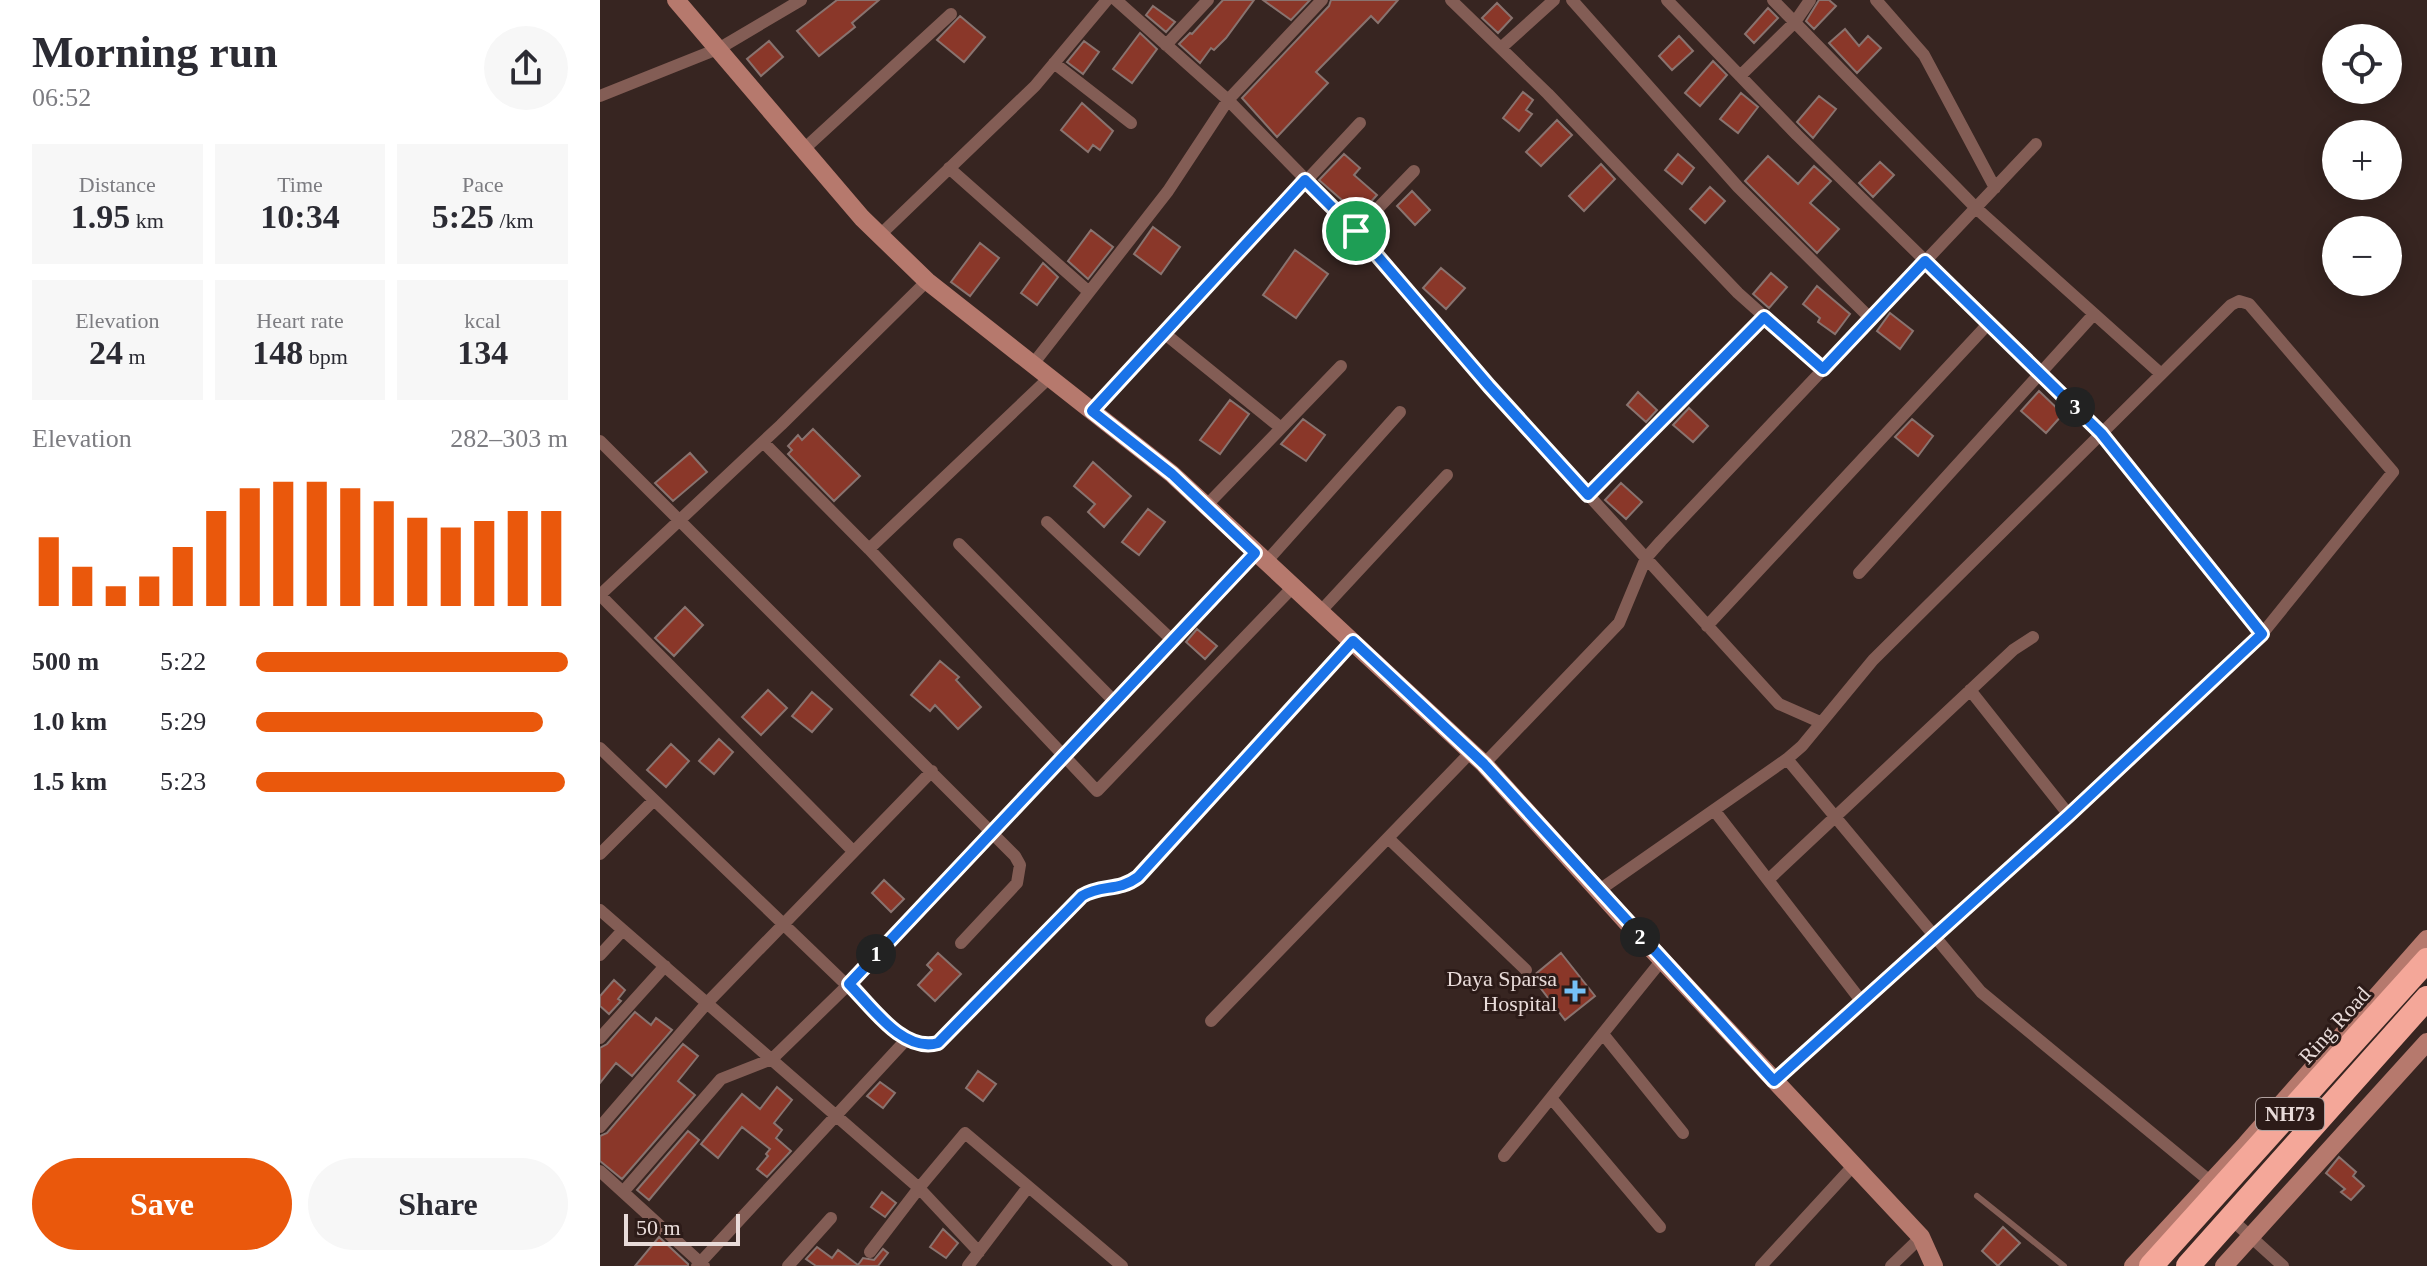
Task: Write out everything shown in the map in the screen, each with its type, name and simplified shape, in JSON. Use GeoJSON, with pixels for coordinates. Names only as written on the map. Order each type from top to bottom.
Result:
{"type":"FeatureCollection","features":[{"type":"Feature","properties":{"kind":"highway","name":"Ring Road"},"geometry":{"type":"LineString","coordinates":[[2151,1266],[2215,1185],[2427,960]]}},
{"type":"Feature","properties":{"kind":"highway","name":"NH73"},"geometry":{"type":"LineString","coordinates":[[2188,1266],[2427,998]]}},
{"type":"Feature","properties":{"kind":"street"},"geometry":{"type":"LineString","coordinates":[[676,0],[862,218],[927,281],[1172,474],[1478,758],[1921,1237],[1934,1266]]}},
{"type":"Feature","properties":{"kind":"street"},"geometry":{"type":"LineString","coordinates":[[600,96],[720,48],[801,0]]}},
{"type":"Feature","properties":{"kind":"street"},"geometry":{"type":"LineString","coordinates":[[880,235],[1035,86],[1107,0]]}},
{"type":"Feature","properties":{"kind":"street"},"geometry":{"type":"LineString","coordinates":[[1116,0],[1228,100],[1356,231],[1489,386],[1779,704],[1820,722]]}},
{"type":"Feature","properties":{"kind":"street"},"geometry":{"type":"LineString","coordinates":[[1166,45],[1208,0]]}},
{"type":"Feature","properties":{"kind":"street"},"geometry":{"type":"LineString","coordinates":[[1033,364],[1168,191],[1228,100],[1322,0]]}},
{"type":"Feature","properties":{"kind":"street"},"geometry":{"type":"LineString","coordinates":[[1451,0],[1502,47],[1764,317],[1823,369]]}},
{"type":"Feature","properties":{"kind":"street"},"geometry":{"type":"LineString","coordinates":[[1502,47],[1554,0]]}},
{"type":"Feature","properties":{"kind":"street"},"geometry":{"type":"LineString","coordinates":[[1572,0],[1738,187],[1871,319]]}},
{"type":"Feature","properties":{"kind":"street"},"geometry":{"type":"LineString","coordinates":[[1667,0],[1925,261],[2101,433],[2262,634]]}},
{"type":"Feature","properties":{"kind":"street"},"geometry":{"type":"LineString","coordinates":[[1773,0],[1976,208],[2160,373]]}},
{"type":"Feature","properties":{"kind":"street"},"geometry":{"type":"LineString","coordinates":[[1740,76],[1795,22],[1810,0]]}},
{"type":"Feature","properties":{"kind":"street"},"geometry":{"type":"LineString","coordinates":[[1876,0],[1924,55],[1995,188]]}},
{"type":"Feature","properties":{"kind":"street"},"geometry":{"type":"LineString","coordinates":[[804,149],[951,14]]}},
{"type":"Feature","properties":{"kind":"street"},"geometry":{"type":"LineString","coordinates":[[1054,63],[1131,123]]}},
{"type":"Feature","properties":{"kind":"street"},"geometry":{"type":"LineString","coordinates":[[1092,411],[1360,123]]}},
{"type":"Feature","properties":{"kind":"street"},"geometry":{"type":"LineString","coordinates":[[1211,1021],[1388,838],[1478,758],[1619,623],[1646,558],[2036,144]]}},
{"type":"Feature","properties":{"kind":"street"},"geometry":{"type":"LineString","coordinates":[[949,168],[1089,292]]}},
{"type":"Feature","properties":{"kind":"street"},"geometry":{"type":"LineString","coordinates":[[1356,231],[1414,171]]}},
{"type":"Feature","properties":{"kind":"street"},"geometry":{"type":"LineString","coordinates":[[853,851],[600,595],[763,442],[927,281]]}},
{"type":"Feature","properties":{"kind":"street"},"geometry":{"type":"LineString","coordinates":[[1598,891],[1802,746],[1855,679],[2160,373],[2231,305],[2239,301],[2249,304],[2393,472],[2262,634],[2069,815],[1774,1081]]}},
{"type":"Feature","properties":{"kind":"street"},"geometry":{"type":"LineString","coordinates":[[1859,573],[2094,314]]}},
{"type":"Feature","properties":{"kind":"street"},"geometry":{"type":"LineString","coordinates":[[1588,495],[1764,317]]}},
{"type":"Feature","properties":{"kind":"street"},"geometry":{"type":"LineString","coordinates":[[1707,626],[1989,323]]}},
{"type":"Feature","properties":{"kind":"street"},"geometry":{"type":"LineString","coordinates":[[1164,333],[1281,428]]}},
{"type":"Feature","properties":{"kind":"street"},"geometry":{"type":"LineString","coordinates":[[1206,506],[1341,366]]}},
{"type":"Feature","properties":{"kind":"street"},"geometry":{"type":"LineString","coordinates":[[869,549],[1050,377]]}},
{"type":"Feature","properties":{"kind":"street"},"geometry":{"type":"LineString","coordinates":[[623,1192],[721,1079],[772,1059],[849,984],[1172,640],[1261,558],[1400,412]]}},
{"type":"Feature","properties":{"kind":"street"},"geometry":{"type":"LineString","coordinates":[[600,441],[1015,856],[1020,865],[1017,883],[961,943]]}},
{"type":"Feature","properties":{"kind":"street"},"geometry":{"type":"LineString","coordinates":[[763,442],[869,549],[1097,791],[1293,587]]}},
{"type":"Feature","properties":{"kind":"street"},"geometry":{"type":"LineString","coordinates":[[1320,612],[1447,475]]}},
{"type":"Feature","properties":{"kind":"street"},"geometry":{"type":"LineString","coordinates":[[1047,522],[1172,640]]}},
{"type":"Feature","properties":{"kind":"street"},"geometry":{"type":"LineString","coordinates":[[959,544],[1114,701]]}},
{"type":"Feature","properties":{"kind":"street"},"geometry":{"type":"LineString","coordinates":[[1769,879],[2013,650],[2033,637]]}},
{"type":"Feature","properties":{"kind":"street"},"geometry":{"type":"LineString","coordinates":[[600,748],[905,1041],[927,1046],[938,1043],[1082,896],[1093,890],[1126,886],[1138,877],[1353,641]]}},
{"type":"Feature","properties":{"kind":"street"},"geometry":{"type":"LineString","coordinates":[[1970,690],[2069,815]]}},
{"type":"Feature","properties":{"kind":"street"},"geometry":{"type":"LineString","coordinates":[[1787,759],[1981,992],[2215,1185]]}},
{"type":"Feature","properties":{"kind":"street"},"geometry":{"type":"LineString","coordinates":[[600,1127],[707,1003],[932,771]]}},
{"type":"Feature","properties":{"kind":"street"},"geometry":{"type":"LineString","coordinates":[[600,854],[654,800]]}},
{"type":"Feature","properties":{"kind":"street"},"geometry":{"type":"LineString","coordinates":[[1714,810],[1862,1002]]}},
{"type":"Feature","properties":{"kind":"street"},"geometry":{"type":"LineString","coordinates":[[1388,838],[1526,970]]}},
{"type":"Feature","properties":{"kind":"street"},"geometry":{"type":"LineString","coordinates":[[600,910],[919,1188],[979,1252]]}},
{"type":"Feature","properties":{"kind":"street"},"geometry":{"type":"LineString","coordinates":[[600,955],[623,930]]}},
{"type":"Feature","properties":{"kind":"street"},"geometry":{"type":"LineString","coordinates":[[2133,1266],[2215,1185],[2246,1144],[2427,939]]}},
{"type":"Feature","properties":{"kind":"street"},"geometry":{"type":"LineString","coordinates":[[1504,1156],[1662,960]]}},
{"type":"Feature","properties":{"kind":"street"},"geometry":{"type":"LineString","coordinates":[[600,1038],[665,966]]}},
{"type":"Feature","properties":{"kind":"street"},"geometry":{"type":"LineString","coordinates":[[1603,1034],[1683,1133]]}},
{"type":"Feature","properties":{"kind":"street"},"geometry":{"type":"LineString","coordinates":[[600,1171],[701,1265],[905,1041]]}},
{"type":"Feature","properties":{"kind":"street"},"geometry":{"type":"LineString","coordinates":[[2224,1266],[2427,1042]]}},
{"type":"Feature","properties":{"kind":"street"},"geometry":{"type":"LineString","coordinates":[[1551,1098],[1660,1227]]}},
{"type":"Feature","properties":{"kind":"street"},"geometry":{"type":"LineString","coordinates":[[870,1252],[965,1133],[1122,1266]]}},
{"type":"Feature","properties":{"kind":"street"},"geometry":{"type":"LineString","coordinates":[[1761,1266],[1853,1166]]}},
{"type":"Feature","properties":{"kind":"street"},"geometry":{"type":"LineString","coordinates":[[968,1266],[1028,1187]]}},
{"type":"Feature","properties":{"kind":"street"},"geometry":{"type":"LineString","coordinates":[[788,1266],[831,1218]]}},
{"type":"Feature","properties":{"kind":"street"},"geometry":{"type":"LineString","coordinates":[[2231,1219],[2283,1266]]}},
{"type":"Feature","properties":{"kind":"street"},"geometry":{"type":"LineString","coordinates":[[1891,1266],[1921,1237]]}},
{"type":"Feature","properties":{"kind":"lane"},"geometry":{"type":"LineString","coordinates":[[1977,1196],[2064,1266]]}},
{"type":"Feature","properties":{"kind":"building"},"geometry":{"type":"Polygon","coordinates":[[[837,0],[879,0],[852,23],[855,27],[819,56],[797,31],[837,0]]]}},
{"type":"Feature","properties":{"kind":"building"},"geometry":{"type":"Polygon","coordinates":[[[1223,0],[1254,0],[1226,38],[1214,50],[1211,48],[1200,63],[1179,44],[1223,0]]]}},
{"type":"Feature","properties":{"kind":"building"},"geometry":{"type":"Polygon","coordinates":[[[1263,0],[1310,0],[1291,20],[1263,0]]]}},
{"type":"Feature","properties":{"kind":"building"},"geometry":{"type":"Polygon","coordinates":[[[1331,0],[1398,0],[1378,23],[1371,16],[1316,72],[1328,83],[1277,137],[1242,98],[1329,6],[1331,0]]]}},
{"type":"Feature","properties":{"kind":"building"},"geometry":{"type":"Polygon","coordinates":[[[1819,0],[1829,0],[1836,6],[1814,29],[1806,21],[1819,0]]]}},
{"type":"Feature","properties":{"kind":"building"},"geometry":{"type":"Polygon","coordinates":[[[1497,3],[1512,18],[1498,33],[1482,18],[1497,3]]]}},
{"type":"Feature","properties":{"kind":"building"},"geometry":{"type":"Polygon","coordinates":[[[1153,6],[1175,22],[1166,32],[1146,15],[1153,6]]]}},
{"type":"Feature","properties":{"kind":"building"},"geometry":{"type":"Polygon","coordinates":[[[1768,8],[1778,18],[1754,43],[1745,34],[1768,8]]]}},
{"type":"Feature","properties":{"kind":"building"},"geometry":{"type":"Polygon","coordinates":[[[960,16],[985,37],[964,62],[937,40],[960,16]]]}},
{"type":"Feature","properties":{"kind":"building"},"geometry":{"type":"Polygon","coordinates":[[[1845,29],[1859,46],[1868,36],[1881,48],[1857,73],[1829,43],[1845,29]]]}},
{"type":"Feature","properties":{"kind":"building"},"geometry":{"type":"Polygon","coordinates":[[[1140,33],[1157,49],[1132,83],[1113,69],[1140,33]]]}},
{"type":"Feature","properties":{"kind":"building"},"geometry":{"type":"Polygon","coordinates":[[[1679,36],[1693,51],[1672,70],[1659,56],[1679,36]]]}},
{"type":"Feature","properties":{"kind":"building"},"geometry":{"type":"Polygon","coordinates":[[[769,41],[783,57],[761,76],[747,59],[769,41]]]}},
{"type":"Feature","properties":{"kind":"building"},"geometry":{"type":"Polygon","coordinates":[[[1084,41],[1099,52],[1083,74],[1067,62],[1084,41]]]}},
{"type":"Feature","properties":{"kind":"building"},"geometry":{"type":"Polygon","coordinates":[[[1713,61],[1727,75],[1700,106],[1685,93],[1713,61]]]}},
{"type":"Feature","properties":{"kind":"building"},"geometry":{"type":"Polygon","coordinates":[[[1523,92],[1533,100],[1526,110],[1532,114],[1519,131],[1503,118],[1523,92]]]}},
{"type":"Feature","properties":{"kind":"building"},"geometry":{"type":"Polygon","coordinates":[[[1741,93],[1758,107],[1738,133],[1720,119],[1741,93]]]}},
{"type":"Feature","properties":{"kind":"building"},"geometry":{"type":"Polygon","coordinates":[[[1819,96],[1836,109],[1813,138],[1797,122],[1819,96]]]}},
{"type":"Feature","properties":{"kind":"building"},"geometry":{"type":"Polygon","coordinates":[[[1082,103],[1113,131],[1100,150],[1093,145],[1088,152],[1061,130],[1082,103]]]}},
{"type":"Feature","properties":{"kind":"building"},"geometry":{"type":"Polygon","coordinates":[[[1557,120],[1572,135],[1541,166],[1526,152],[1557,120]]]}},
{"type":"Feature","properties":{"kind":"building"},"geometry":{"type":"Polygon","coordinates":[[[1344,154],[1360,168],[1354,175],[1377,195],[1359,215],[1319,180],[1344,154]]]}},
{"type":"Feature","properties":{"kind":"building"},"geometry":{"type":"Polygon","coordinates":[[[1678,154],[1694,168],[1682,184],[1665,170],[1678,154]]]}},
{"type":"Feature","properties":{"kind":"building"},"geometry":{"type":"Polygon","coordinates":[[[1768,156],[1798,184],[1814,166],[1831,181],[1810,203],[1839,229],[1817,253],[1745,181],[1768,156]]]}},
{"type":"Feature","properties":{"kind":"building"},"geometry":{"type":"Polygon","coordinates":[[[1880,162],[1894,175],[1873,197],[1859,183],[1880,162]]]}},
{"type":"Feature","properties":{"kind":"building"},"geometry":{"type":"Polygon","coordinates":[[[1601,164],[1615,179],[1584,211],[1569,196],[1601,164]]]}},
{"type":"Feature","properties":{"kind":"building"},"geometry":{"type":"Polygon","coordinates":[[[1710,187],[1725,201],[1705,223],[1690,209],[1710,187]]]}},
{"type":"Feature","properties":{"kind":"building"},"geometry":{"type":"Polygon","coordinates":[[[1412,191],[1430,210],[1415,225],[1397,206],[1412,191]]]}},
{"type":"Feature","properties":{"kind":"building"},"geometry":{"type":"Polygon","coordinates":[[[1153,227],[1180,247],[1161,274],[1134,254],[1153,227]]]}},
{"type":"Feature","properties":{"kind":"building"},"geometry":{"type":"Polygon","coordinates":[[[1091,230],[1113,247],[1088,279],[1068,261],[1091,230]]]}},
{"type":"Feature","properties":{"kind":"building"},"geometry":{"type":"Polygon","coordinates":[[[980,243],[999,258],[970,296],[951,282],[980,243]]]}},
{"type":"Feature","properties":{"kind":"building"},"geometry":{"type":"Polygon","coordinates":[[[1295,250],[1328,274],[1296,318],[1263,295],[1295,250]]]}},
{"type":"Feature","properties":{"kind":"building"},"geometry":{"type":"Polygon","coordinates":[[[1043,263],[1058,277],[1037,305],[1021,293],[1043,263]]]}},
{"type":"Feature","properties":{"kind":"building"},"geometry":{"type":"Polygon","coordinates":[[[1441,268],[1465,288],[1446,309],[1423,288],[1441,268]]]}},
{"type":"Feature","properties":{"kind":"building"},"geometry":{"type":"Polygon","coordinates":[[[1771,273],[1787,287],[1769,308],[1753,294],[1771,273]]]}},
{"type":"Feature","properties":{"kind":"building"},"geometry":{"type":"Polygon","coordinates":[[[1817,286],[1850,314],[1835,334],[1818,322],[1820,318],[1803,304],[1817,286]]]}},
{"type":"Feature","properties":{"kind":"building"},"geometry":{"type":"Polygon","coordinates":[[[1890,313],[1913,331],[1900,349],[1877,331],[1890,313]]]}},
{"type":"Feature","properties":{"kind":"building"},"geometry":{"type":"Polygon","coordinates":[[[2039,391],[2063,414],[2046,433],[2021,411],[2039,391]]]}},
{"type":"Feature","properties":{"kind":"building"},"geometry":{"type":"Polygon","coordinates":[[[1638,392],[1657,410],[1646,422],[1627,405],[1638,392]]]}},
{"type":"Feature","properties":{"kind":"building"},"geometry":{"type":"Polygon","coordinates":[[[1230,400],[1249,414],[1220,454],[1200,440],[1230,400]]]}},
{"type":"Feature","properties":{"kind":"building"},"geometry":{"type":"Polygon","coordinates":[[[1689,408],[1708,426],[1693,442],[1673,425],[1689,408]]]}},
{"type":"Feature","properties":{"kind":"building"},"geometry":{"type":"Polygon","coordinates":[[[1303,419],[1325,435],[1306,461],[1281,444],[1303,419]]]}},
{"type":"Feature","properties":{"kind":"building"},"geometry":{"type":"Polygon","coordinates":[[[1912,419],[1933,436],[1918,456],[1895,437],[1912,419]]]}},
{"type":"Feature","properties":{"kind":"building"},"geometry":{"type":"Polygon","coordinates":[[[813,429],[860,476],[834,501],[788,454],[792,450],[788,446],[798,435],[802,440],[813,429]]]}},
{"type":"Feature","properties":{"kind":"building"},"geometry":{"type":"Polygon","coordinates":[[[690,453],[707,472],[673,501],[655,483],[690,453]]]}},
{"type":"Feature","properties":{"kind":"building"},"geometry":{"type":"Polygon","coordinates":[[[1093,462],[1131,496],[1104,527],[1088,512],[1095,504],[1074,486],[1093,462]]]}},
{"type":"Feature","properties":{"kind":"building"},"geometry":{"type":"Polygon","coordinates":[[[1621,483],[1642,502],[1626,519],[1605,500],[1621,483]]]}},
{"type":"Feature","properties":{"kind":"building"},"geometry":{"type":"Polygon","coordinates":[[[1148,509],[1165,522],[1139,555],[1122,542],[1148,509]]]}},
{"type":"Feature","properties":{"kind":"building"},"geometry":{"type":"Polygon","coordinates":[[[685,607],[703,625],[674,656],[655,638],[685,607]]]}},
{"type":"Feature","properties":{"kind":"building"},"geometry":{"type":"Polygon","coordinates":[[[1197,629],[1217,646],[1205,659],[1186,642],[1197,629]]]}},
{"type":"Feature","properties":{"kind":"building"},"geometry":{"type":"Polygon","coordinates":[[[940,661],[959,677],[956,680],[981,707],[958,729],[935,705],[930,711],[911,695],[940,661]]]}},
{"type":"Feature","properties":{"kind":"building"},"geometry":{"type":"Polygon","coordinates":[[[768,690],[787,708],[761,735],[742,717],[768,690]]]}},
{"type":"Feature","properties":{"kind":"building"},"geometry":{"type":"Polygon","coordinates":[[[812,692],[832,709],[812,732],[792,716],[812,692]]]}},
{"type":"Feature","properties":{"kind":"building"},"geometry":{"type":"Polygon","coordinates":[[[719,739],[733,752],[714,774],[699,761],[719,739]]]}},
{"type":"Feature","properties":{"kind":"building"},"geometry":{"type":"Polygon","coordinates":[[[671,744],[689,761],[666,787],[647,770],[671,744]]]}},
{"type":"Feature","properties":{"kind":"building"},"geometry":{"type":"Polygon","coordinates":[[[884,880],[904,899],[891,912],[872,893],[884,880]]]}},
{"type":"Feature","properties":{"kind":"building"},"geometry":{"type":"Polygon","coordinates":[[[938,953],[961,974],[935,1001],[918,985],[932,970],[927,965],[938,953]]]}},
{"type":"Feature","properties":{"kind":"building"},"geometry":{"type":"Polygon","coordinates":[[[1561,953],[1595,996],[1565,1020],[1532,977],[1561,953]]]}},
{"type":"Feature","properties":{"kind":"building"},"geometry":{"type":"Polygon","coordinates":[[[614,980],[625,990],[618,999],[621,1001],[609,1014],[600,1006],[600,996],[614,980]]]}},
{"type":"Feature","properties":{"kind":"building"},"geometry":{"type":"Polygon","coordinates":[[[635,1012],[651,1025],[656,1018],[672,1030],[632,1076],[616,1063],[600,1083],[600,1048],[635,1012]]]}},
{"type":"Feature","properties":{"kind":"building"},"geometry":{"type":"Polygon","coordinates":[[[683,1044],[698,1056],[678,1081],[695,1095],[622,1179],[600,1161],[600,1136],[607,1133],[683,1044]]]}},
{"type":"Feature","properties":{"kind":"building"},"geometry":{"type":"Polygon","coordinates":[[[978,1071],[996,1084],[983,1101],[966,1088],[978,1071]]]}},
{"type":"Feature","properties":{"kind":"building"},"geometry":{"type":"Polygon","coordinates":[[[880,1082],[895,1093],[883,1108],[867,1096],[880,1082]]]}},
{"type":"Feature","properties":{"kind":"building"},"geometry":{"type":"Polygon","coordinates":[[[777,1087],[792,1100],[774,1123],[782,1130],[776,1138],[791,1151],[767,1177],[757,1169],[770,1149],[742,1127],[718,1158],[701,1144],[742,1094],[760,1109],[777,1087]]]}},
{"type":"Feature","properties":{"kind":"building"},"geometry":{"type":"Polygon","coordinates":[[[688,1131],[699,1140],[649,1200],[637,1190],[688,1131]]]}},
{"type":"Feature","properties":{"kind":"building"},"geometry":{"type":"Polygon","coordinates":[[[2339,1157],[2356,1172],[2353,1176],[2364,1186],[2351,1200],[2341,1192],[2345,1189],[2326,1173],[2339,1157]]]}},
{"type":"Feature","properties":{"kind":"building"},"geometry":{"type":"Polygon","coordinates":[[[882,1192],[896,1203],[885,1217],[871,1207],[882,1192]]]}},
{"type":"Feature","properties":{"kind":"building"},"geometry":{"type":"Polygon","coordinates":[[[2003,1227],[2020,1243],[1998,1266],[1982,1251],[2003,1227]]]}},
{"type":"Feature","properties":{"kind":"building"},"geometry":{"type":"Polygon","coordinates":[[[943,1229],[958,1243],[946,1258],[930,1247],[943,1229]]]}},
{"type":"Feature","properties":{"kind":"building"},"geometry":{"type":"Polygon","coordinates":[[[659,1237],[688,1264],[688,1266],[635,1266],[659,1237]]]}},
{"type":"Feature","properties":{"kind":"building"},"geometry":{"type":"Polygon","coordinates":[[[817,1247],[832,1258],[838,1250],[858,1265],[863,1258],[874,1260],[883,1249],[888,1253],[878,1266],[816,1266],[806,1259],[817,1247]]]}},
{"type":"Feature","properties":{"kind":"place","name":"Daya Sparsa Hospital"},"geometry":{"type":"Point","coordinates":[1575,991]}},
{"type":"Feature","properties":{"kind":"route"},"geometry":{"type":"LineString","coordinates":[[1305,180],[1356,231],[1489,386],[1588,495],[1764,317],[1823,369],[1925,261],[2101,433],[2262,634],[2069,815],[1774,1081],[1484,764],[1353,641],[1138,877],[1126,886],[1093,890],[1082,896],[938,1043],[927,1046],[905,1041],[849,984],[1255,553],[1172,474],[1092,411],[1305,180]]}}]}
